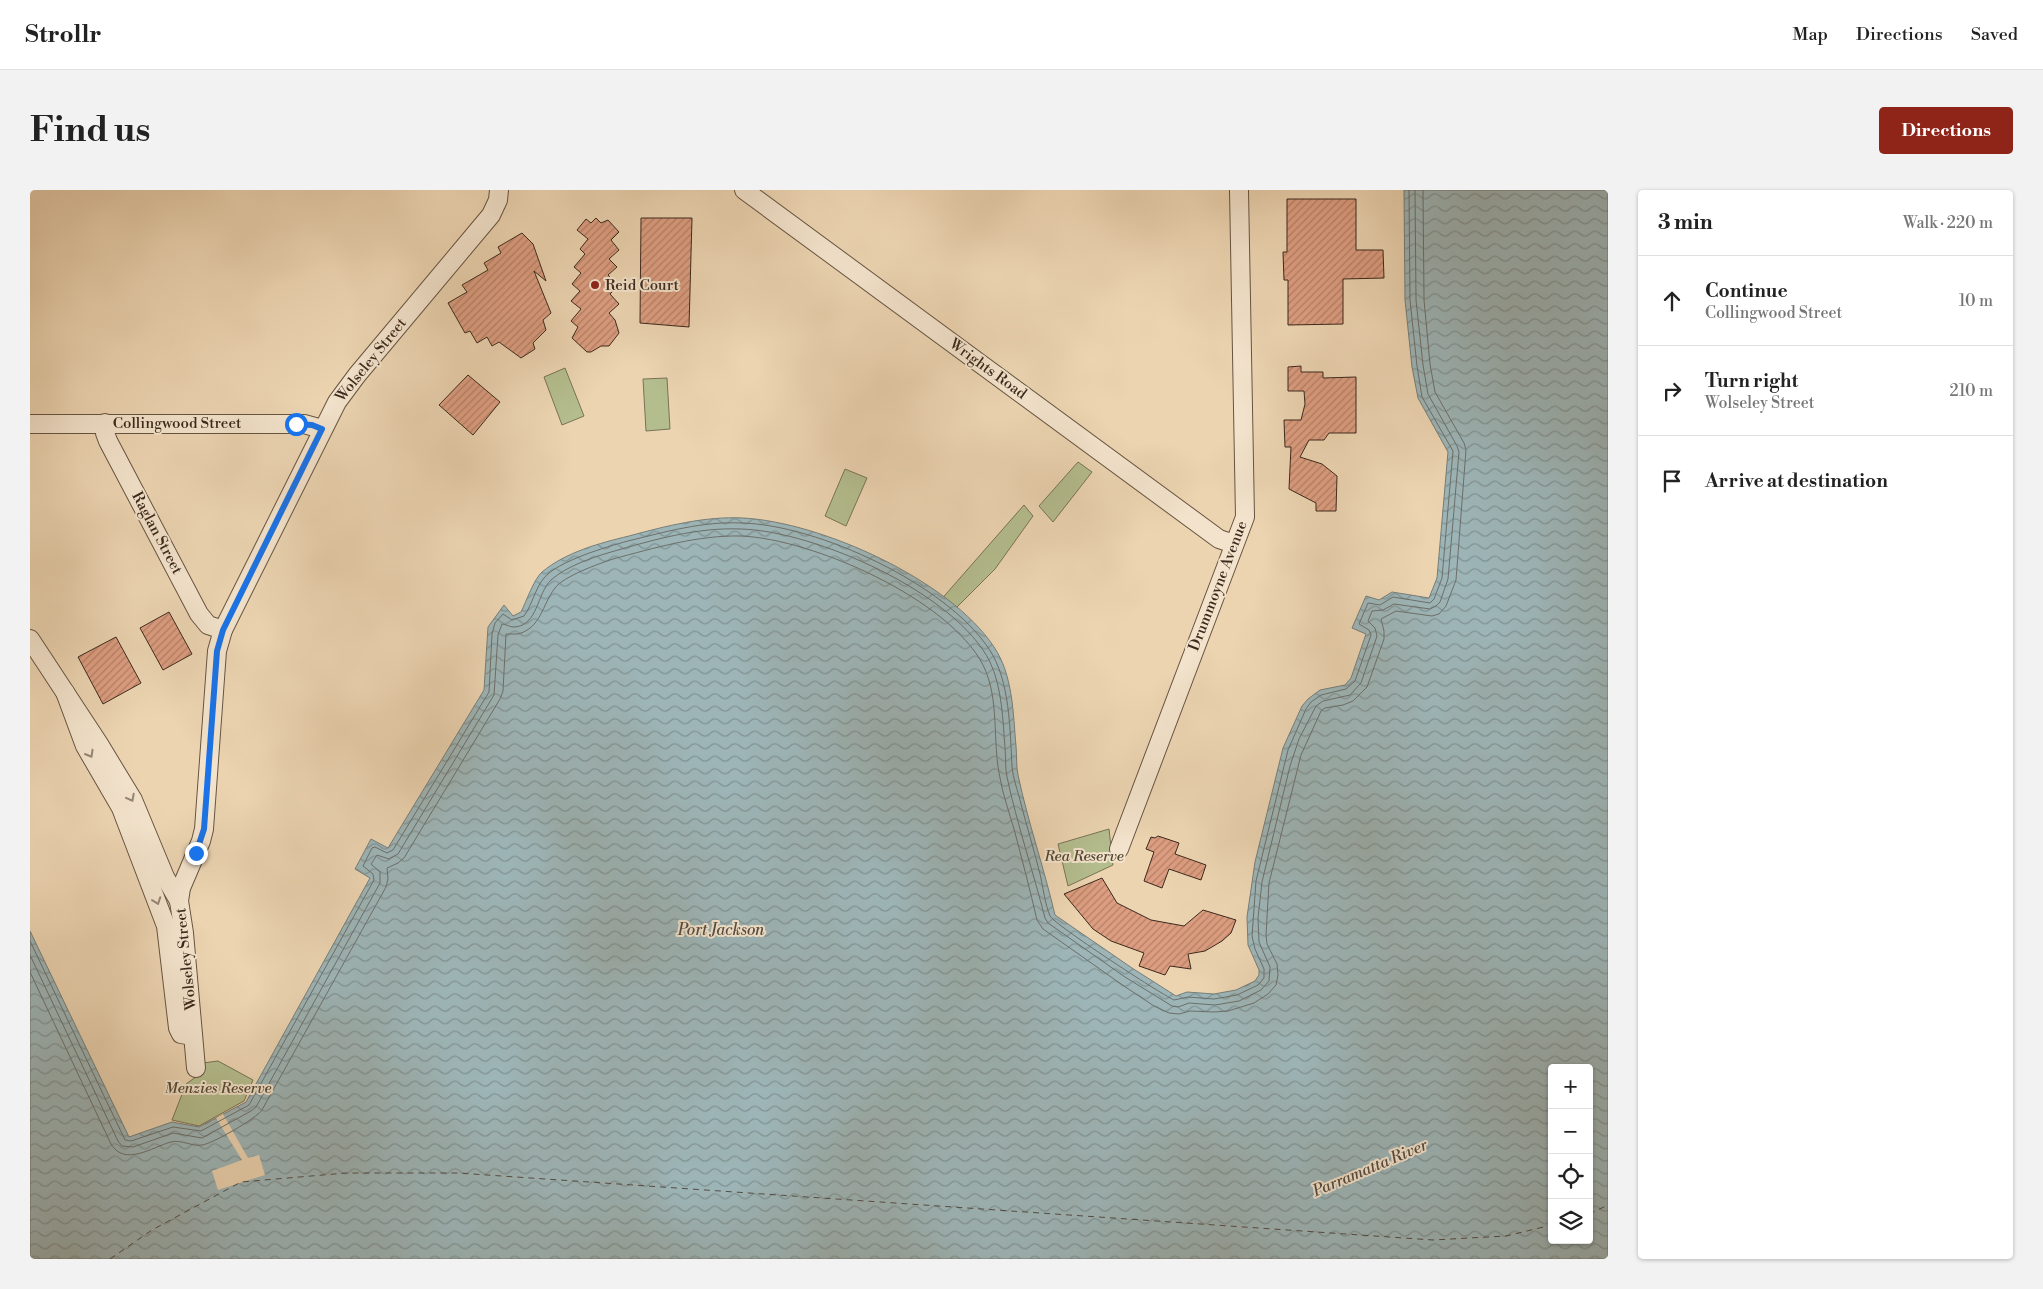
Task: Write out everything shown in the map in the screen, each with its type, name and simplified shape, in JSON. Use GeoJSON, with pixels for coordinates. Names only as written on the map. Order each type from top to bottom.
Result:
{"type":"FeatureCollection","features":[{"type":"Feature","properties":{"kind":"street","name":"Wolseley Street"},"geometry":{"type":"LineString","coordinates":[[196,1068],[184,933],[179,901],[181,888],[201,841],[204,829],[217,651],[223,630],[337,402],[357,375],[491,215],[498,200],[499,190]]}},
{"type":"Feature","properties":{"kind":"street","name":"Wrights Road"},"geometry":{"type":"LineString","coordinates":[[744,190],[1219,538],[1234,544]]}},
{"type":"Feature","properties":{"kind":"street","name":"Drummoyne Avenue"},"geometry":{"type":"LineString","coordinates":[[1119,849],[1245,517],[1239,190]]}},
{"type":"Feature","properties":{"kind":"street","name":"Raglan Street"},"geometry":{"type":"LineString","coordinates":[[105,423],[105,434],[108,441],[199,614],[208,625],[223,630]]}},
{"type":"Feature","properties":{"kind":"street","name":"Collingwood Street"},"geometry":{"type":"LineString","coordinates":[[30,424],[304,424],[322,429]]}},
{"type":"Feature","properties":{"kind":"street"},"geometry":{"type":"LineString","coordinates":[[30,639],[133,800],[165,876],[179,901]]}},
{"type":"Feature","properties":{"kind":"street"},"geometry":{"type":"LineString","coordinates":[[65,692],[85,746],[121,808],[148,877],[166,926],[178,1028],[181,1034],[194,1036]]}},
{"type":"Feature","properties":{"kind":"green space"},"geometry":{"type":"Polygon","coordinates":[[[565,368],[584,416],[562,425],[544,377],[565,368]]]}},
{"type":"Feature","properties":{"kind":"green space"},"geometry":{"type":"Polygon","coordinates":[[[667,378],[670,429],[646,431],[643,379],[667,378]]]}},
{"type":"Feature","properties":{"kind":"green space"},"geometry":{"type":"Polygon","coordinates":[[[1078,462],[1092,472],[1053,522],[1039,506],[1078,462]]]}},
{"type":"Feature","properties":{"kind":"green space"},"geometry":{"type":"Polygon","coordinates":[[[845,469],[867,478],[846,526],[825,516],[845,469]]]}},
{"type":"Feature","properties":{"kind":"green space"},"geometry":{"type":"Polygon","coordinates":[[[1024,505],[1033,516],[995,569],[953,611],[939,602],[1024,505]]]}},
{"type":"Feature","properties":{"kind":"green space","name":"Rea Reserve"},"geometry":{"type":"Polygon","coordinates":[[[1109,829],[1113,865],[1068,886],[1058,844],[1109,829]]]}},
{"type":"Feature","properties":{"kind":"green space","name":"Menzies Reserve"},"geometry":{"type":"Polygon","coordinates":[[[218,1061],[253,1080],[244,1101],[199,1126],[172,1120],[186,1084],[200,1074],[203,1063],[218,1061]]]}},
{"type":"Feature","properties":{"kind":"water","name":"Port Jackson"},"geometry":{"type":"Polygon","coordinates":[[[1404,190],[1608,190],[1608,1259],[30,1259],[30,931],[129,1137],[172,1122],[199,1127],[246,1102],[370,878],[355,869],[371,839],[388,848],[484,690],[488,627],[504,605],[513,616],[521,612],[539,575],[551,565],[572,554],[607,542],[671,525],[700,520],[743,518],[774,522],[809,530],[881,559],[916,578],[947,599],[974,622],[994,647],[1005,670],[1013,708],[1018,775],[1055,915],[1176,996],[1187,992],[1214,994],[1236,990],[1255,981],[1259,975],[1259,970],[1248,945],[1247,917],[1255,862],[1283,748],[1302,706],[1308,699],[1320,690],[1345,685],[1351,678],[1366,634],[1352,628],[1366,596],[1379,600],[1392,592],[1429,598],[1437,578],[1448,452],[1418,398],[1412,367],[1405,300],[1404,190]]]}},
{"type":"Feature","properties":{"kind":"pier"},"geometry":{"type":"Polygon","coordinates":[[[223,1114],[248,1158],[259,1155],[265,1175],[218,1190],[212,1171],[242,1160],[216,1118],[223,1114]]]}},
{"type":"Feature","properties":{"kind":"building"},"geometry":{"type":"Polygon","coordinates":[[[1287,199],[1356,199],[1356,250],[1383,250],[1384,278],[1343,279],[1343,324],[1288,325],[1288,280],[1284,280],[1283,252],[1287,252],[1287,199]]]}},
{"type":"Feature","properties":{"kind":"building","name":"Reid Court"},"geometry":{"type":"Polygon","coordinates":[[[596,218],[601,223],[608,220],[619,232],[611,240],[619,250],[609,259],[617,267],[608,275],[618,286],[610,294],[619,304],[609,313],[615,320],[619,333],[609,346],[601,346],[591,352],[587,352],[572,338],[578,327],[571,321],[581,309],[571,301],[580,291],[572,284],[581,273],[574,267],[585,254],[580,249],[588,239],[577,230],[586,219],[591,223],[596,218]]]}},
{"type":"Feature","properties":{"kind":"building"},"geometry":{"type":"Polygon","coordinates":[[[641,218],[692,218],[689,327],[640,323],[641,218]]]}},
{"type":"Feature","properties":{"kind":"building"},"geometry":{"type":"Polygon","coordinates":[[[522,233],[533,244],[546,281],[534,271],[551,313],[543,320],[546,330],[533,343],[535,349],[521,358],[499,342],[492,346],[487,337],[477,343],[470,331],[465,333],[448,303],[467,292],[462,285],[488,270],[484,263],[501,253],[498,247],[522,233]]]}},
{"type":"Feature","properties":{"kind":"building"},"geometry":{"type":"Polygon","coordinates":[[[1301,366],[1301,372],[1323,372],[1323,378],[1356,377],[1356,433],[1329,433],[1324,440],[1309,440],[1300,457],[1322,464],[1337,476],[1336,511],[1316,511],[1316,503],[1289,489],[1291,447],[1285,447],[1284,420],[1301,420],[1305,404],[1304,391],[1288,391],[1288,367],[1301,366]]]}},
{"type":"Feature","properties":{"kind":"building"},"geometry":{"type":"Polygon","coordinates":[[[468,375],[500,402],[473,435],[439,405],[468,375]]]}},
{"type":"Feature","properties":{"kind":"building"},"geometry":{"type":"Polygon","coordinates":[[[169,612],[192,654],[163,670],[140,628],[169,612]]]}},
{"type":"Feature","properties":{"kind":"building"},"geometry":{"type":"Polygon","coordinates":[[[116,637],[141,683],[103,704],[78,657],[116,637]]]}},
{"type":"Feature","properties":{"kind":"building"},"geometry":{"type":"Polygon","coordinates":[[[1158,836],[1179,843],[1175,854],[1206,865],[1201,880],[1169,869],[1162,888],[1144,881],[1154,852],[1146,849],[1151,837],[1155,838],[1158,836]]]}},
{"type":"Feature","properties":{"kind":"building"},"geometry":{"type":"Polygon","coordinates":[[[1102,878],[1117,903],[1151,920],[1184,926],[1203,910],[1236,920],[1231,933],[1222,941],[1205,951],[1188,954],[1191,969],[1170,966],[1165,975],[1139,966],[1144,953],[1111,941],[1093,929],[1064,894],[1102,878]]]}},
{"type":"Feature","properties":{"kind":"ferry route"},"geometry":{"type":"LineString","coordinates":[[110,1259],[152,1230],[241,1182],[346,1173],[458,1173],[1433,1240],[1506,1236],[1548,1226]]}},
{"type":"Feature","properties":{"kind":"ferry route"},"geometry":{"type":"LineString","coordinates":[[1593,1212],[1608,1205]]}},
{"type":"Feature","properties":{"kind":"place","name":"Reid Court"},"geometry":{"type":"Point","coordinates":[595,285]}},
{"type":"Feature","properties":{"kind":"route"},"geometry":{"type":"LineString","coordinates":[[196,853],[204,829],[217,651],[223,630],[322,429],[312,425],[296,424]]}},
{"type":"Feature","properties":{"kind":"water label","name":"Parramatta River"},"geometry":{"type":"Point","coordinates":[1370,1168]}}]}
